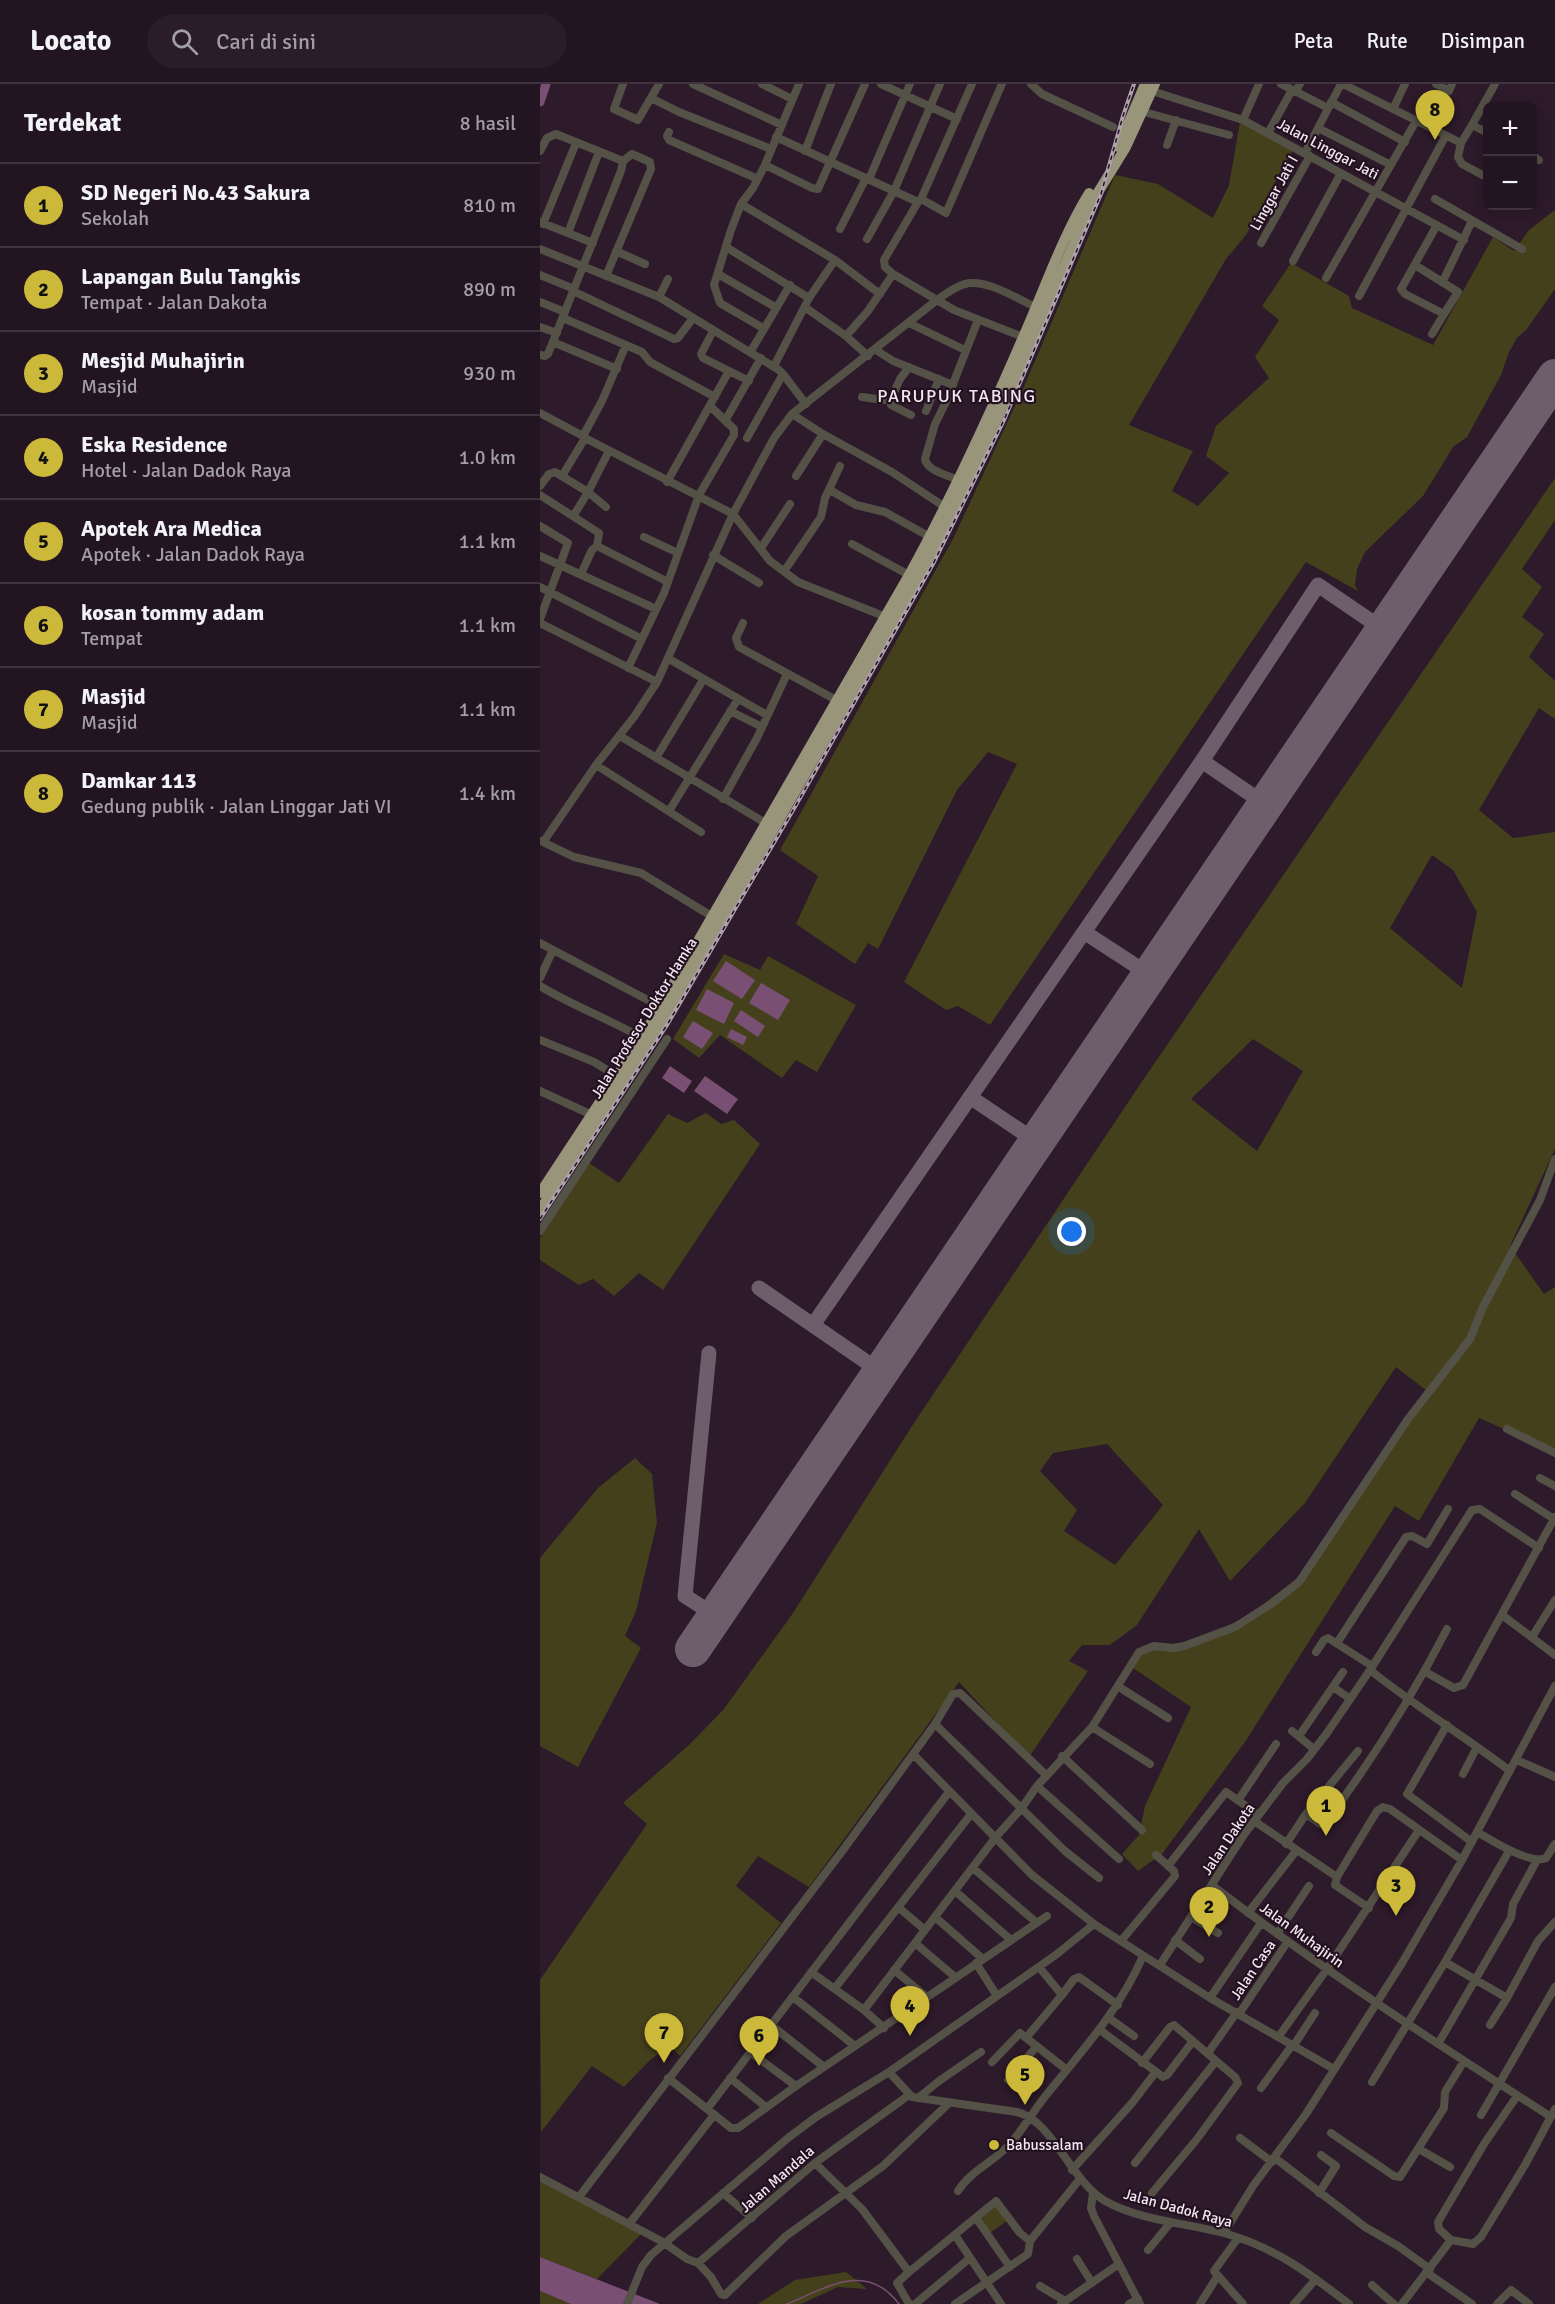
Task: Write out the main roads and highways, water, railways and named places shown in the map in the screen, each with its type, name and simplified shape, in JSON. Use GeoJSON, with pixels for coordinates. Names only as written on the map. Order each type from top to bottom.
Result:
{"type":"FeatureCollection","features":[{"type":"Feature","properties":{"kind":"highway"},"geometry":{"type":"LineString","coordinates":[[813,755],[838,701],[886,617],[909,583],[958,480],[995,412],[1023,337],[1069,231],[1126,147],[1144,112],[1151,86]]}},
{"type":"Feature","properties":{"kind":"highway"},"geometry":{"type":"LineString","coordinates":[[743,874],[813,755],[909,583],[956,506],[1089,200],[1151,86]]}},
{"type":"Feature","properties":{"kind":"highway"},"geometry":{"type":"LineString","coordinates":[[743,874],[767,824],[803,772]]}},
{"type":"Feature","properties":{"kind":"highway","name":"Jalan Profesor Doktor Hamka"},"geometry":{"type":"LineString","coordinates":[[560,1171],[660,1026],[713,916],[743,874]]}},
{"type":"Feature","properties":{"kind":"highway","name":"Jalan Profesor Doktor Hamka"},"geometry":{"type":"LineString","coordinates":[[560,1171],[592,1115],[661,1007],[686,973],[743,874]]}},
{"type":"Feature","properties":{"kind":"highway"},"geometry":{"type":"LineString","coordinates":[[540,1193],[560,1171]]}},
{"type":"Feature","properties":{"kind":"highway"},"geometry":{"type":"LineString","coordinates":[[540,1210],[560,1171]]}},
{"type":"Feature","properties":{"kind":"waterway"},"geometry":{"type":"LineString","coordinates":[[540,102],[546,84]]}},
{"type":"Feature","properties":{"kind":"waterway"},"geometry":{"type":"LineString","coordinates":[[787,2304],[831,2285],[860,2280],[873,2283],[886,2291],[899,2304]]}},
{"type":"Feature","properties":{"kind":"railway"},"geometry":{"type":"LineString","coordinates":[[540,1219],[667,1025],[933,564],[1004,420],[1101,194],[1134,84]]}},
{"type":"Feature","properties":{"kind":"place","name":"Damkar 113"},"geometry":{"type":"Point","coordinates":[1435,140]}},
{"type":"Feature","properties":{"kind":"place","name":"SD Negeri No.43 Sakura"},"geometry":{"type":"Point","coordinates":[1326,1836]}},
{"type":"Feature","properties":{"kind":"place","name":"Mesjid Muhajirin"},"geometry":{"type":"Point","coordinates":[1396,1916]}},
{"type":"Feature","properties":{"kind":"place","name":"Lapangan Bulu Tangkis"},"geometry":{"type":"Point","coordinates":[1209,1937]}},
{"type":"Feature","properties":{"kind":"place","name":"Eska Residence"},"geometry":{"type":"Point","coordinates":[910,2036]}},
{"type":"Feature","properties":{"kind":"place","name":"Masjid"},"geometry":{"type":"Point","coordinates":[664,2063]}},
{"type":"Feature","properties":{"kind":"place","name":"kosan tommy adam"},"geometry":{"type":"Point","coordinates":[759,2066]}},
{"type":"Feature","properties":{"kind":"place","name":"Apotek Ara Medica"},"geometry":{"type":"Point","coordinates":[1025,2105]}},
{"type":"Feature","properties":{"kind":"place","name":"Babussalam"},"geometry":{"type":"Point","coordinates":[994,2145]}},
{"type":"Feature","properties":{"kind":"district","name":"PARUPUK TABING"},"geometry":{"type":"Point","coordinates":[957,396]}}]}
